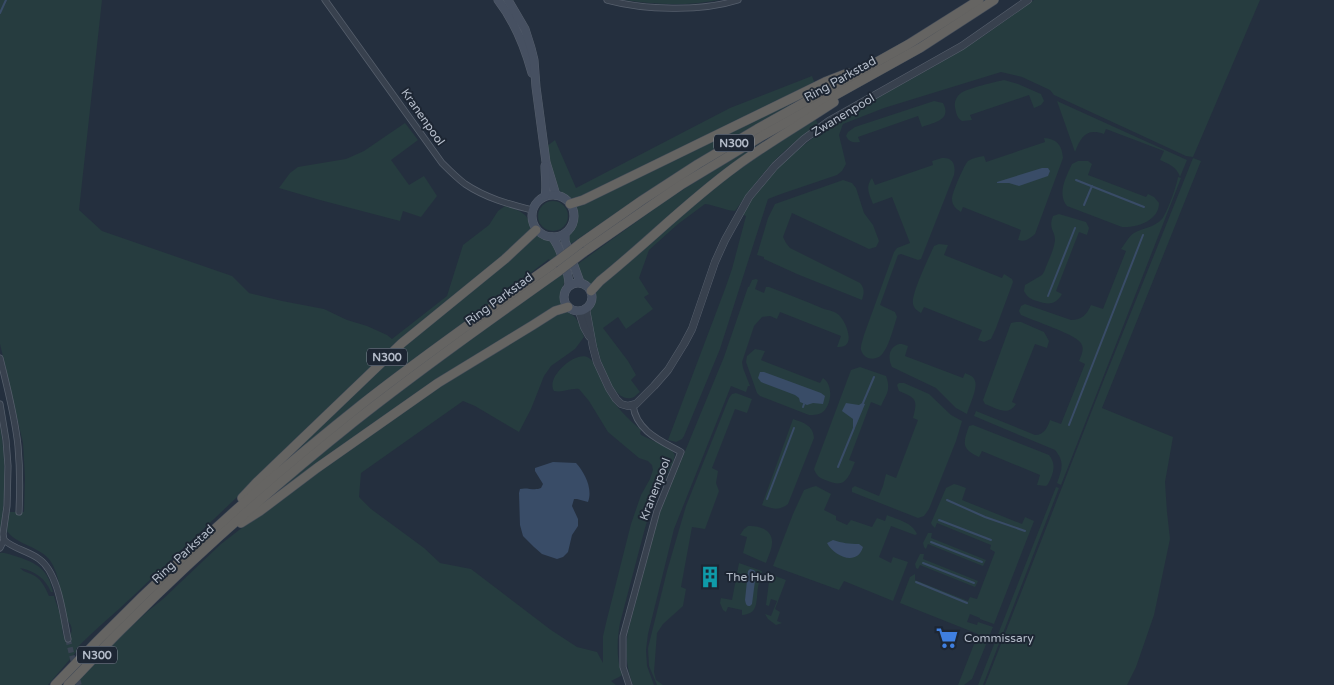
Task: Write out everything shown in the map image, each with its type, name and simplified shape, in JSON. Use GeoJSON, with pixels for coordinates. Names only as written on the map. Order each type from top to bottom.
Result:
{"type":"FeatureCollection","features":[{"type":"Feature","properties":{"kind":"highway","name":"Ring Parkstad"},"geometry":{"type":"LineString","coordinates":[[56,685],[141,597],[215,535],[430,364],[559,271],[583,248],[641,201],[698,164],[893,53],[978,0]]}},
{"type":"Feature","properties":{"kind":"highway","name":"Ring Parkstad"},"geometry":{"type":"LineString","coordinates":[[68,685],[215,535],[301,453],[362,404],[556,262],[583,248],[762,136],[920,48],[994,0]]}},
{"type":"Feature","properties":{"kind":"highway","name":"N300"},"geometry":{"type":"LineString","coordinates":[[570,204],[825,82],[893,53]]}},
{"type":"Feature","properties":{"kind":"highway","name":"N300"},"geometry":{"type":"LineString","coordinates":[[591,291],[688,204],[734,167],[882,70]]}},
{"type":"Feature","properties":{"kind":"highway","name":"N300"},"geometry":{"type":"LineString","coordinates":[[215,535],[257,482],[402,343],[505,259],[536,230]]}},
{"type":"Feature","properties":{"kind":"highway","name":"N300"},"geometry":{"type":"LineString","coordinates":[[215,535],[260,511],[317,468],[438,383],[555,311],[568,307]]}},
{"type":"Feature","properties":{"kind":"main road"},"geometry":{"type":"LineString","coordinates":[[500,0],[518,31],[536,87]]}},
{"type":"Feature","properties":{"kind":"main road"},"geometry":{"type":"LineString","coordinates":[[508,0],[530,42],[534,60],[546,162],[556,195]]}},
{"type":"Feature","properties":{"kind":"main road"},"geometry":{"type":"LineString","coordinates":[[545,196],[546,162]]}},
{"type":"Feature","properties":{"kind":"main road"},"geometry":{"type":"LineString","coordinates":[[545,196],[562,196],[570,204],[574,214],[574,220],[570,229],[561,236],[552,238],[542,234],[536,230],[531,218],[534,205],[545,196]]}},
{"type":"Feature","properties":{"kind":"main road"},"geometry":{"type":"LineString","coordinates":[[565,234],[565,241],[580,282]]}},
{"type":"Feature","properties":{"kind":"main road"},"geometry":{"type":"LineString","coordinates":[[552,238],[558,247],[569,286]]}},
{"type":"Feature","properties":{"kind":"main road"},"geometry":{"type":"LineString","coordinates":[[575,282],[585,284],[591,291],[592,301],[582,310],[573,310],[564,302],[565,290],[575,282]]}},
{"type":"Feature","properties":{"kind":"street","name":"Kranenpool"},"geometry":{"type":"LineString","coordinates":[[325,0],[442,162],[464,183],[482,194],[498,201],[532,210]]}},
{"type":"Feature","properties":{"kind":"street"},"geometry":{"type":"LineString","coordinates":[[606,0],[655,8],[716,5],[738,0]]}},
{"type":"Feature","properties":{"kind":"street"},"geometry":{"type":"LineString","coordinates":[[655,0],[655,8]]}},
{"type":"Feature","properties":{"kind":"street","name":"Zwanenpool"},"geometry":{"type":"LineString","coordinates":[[633,406],[642,400],[658,383],[679,353],[692,329],[715,262],[725,240],[749,197],[781,160],[829,120],[962,46],[1028,0]]}},
{"type":"Feature","properties":{"kind":"street"},"geometry":{"type":"LineString","coordinates":[[582,310],[590,325],[590,339],[597,362],[612,393],[624,406],[633,406]]}},
{"type":"Feature","properties":{"kind":"street"},"geometry":{"type":"LineString","coordinates":[[0,358],[18,444],[20,471],[19,512]]}},
{"type":"Feature","properties":{"kind":"street"},"geometry":{"type":"LineString","coordinates":[[0,404],[8,466],[4,540],[0,548]]}},
{"type":"Feature","properties":{"kind":"street","name":"Kranenpool"},"geometry":{"type":"LineString","coordinates":[[628,685],[623,667],[623,636],[657,511],[681,452],[643,428],[637,421],[633,406]]}},
{"type":"Feature","properties":{"kind":"street"},"geometry":{"type":"LineString","coordinates":[[4,540],[12,546],[38,558],[50,569],[56,585],[68,639]]}},
{"type":"Feature","properties":{"kind":"green space"},"geometry":{"type":"Polygon","coordinates":[[[0,0],[102,0],[79,210],[102,231],[232,276],[249,293],[324,309],[347,320],[367,326],[392,339],[447,296],[463,245],[489,225],[498,211],[505,206],[523,213],[530,224],[530,230],[555,244],[565,280],[561,293],[562,305],[575,317],[584,337],[575,349],[551,366],[544,376],[531,409],[519,432],[463,401],[361,473],[359,497],[371,509],[424,548],[440,563],[471,569],[551,630],[577,647],[597,652],[603,663],[603,636],[631,524],[641,495],[653,470],[652,465],[648,461],[639,458],[608,432],[589,401],[579,389],[554,391],[552,385],[554,379],[564,366],[577,357],[584,356],[589,358],[597,369],[611,397],[631,422],[641,430],[641,435],[671,449],[675,455],[673,463],[654,499],[620,623],[618,649],[622,675],[611,681],[616,685],[73,685],[104,652],[148,611],[221,544],[252,520],[258,506],[320,454],[398,393],[484,328],[557,278],[549,259],[455,330],[259,485],[255,480],[83,642],[48,685],[0,685],[0,553],[30,561],[45,572],[53,592],[51,592],[39,576],[20,568],[40,580],[49,596],[54,596],[66,640],[72,630],[65,616],[55,569],[42,553],[16,539],[7,531],[9,512],[24,512],[25,478],[23,443],[0,344],[0,0]]]}},
{"type":"Feature","properties":{"kind":"green space"},"geometry":{"type":"Polygon","coordinates":[[[625,0],[719,0],[672,4],[625,0]]]}},
{"type":"Feature","properties":{"kind":"green space"},"geometry":{"type":"Polygon","coordinates":[[[1034,0],[1260,0],[1193,157],[1186,156],[1054,95],[1050,90],[1022,77],[1001,72],[884,108],[843,124],[839,135],[846,164],[842,171],[837,175],[768,199],[720,349],[684,436],[676,442],[668,440],[732,269],[746,216],[742,214],[771,174],[812,139],[834,124],[984,36],[1034,0]]]}},
{"type":"Feature","properties":{"kind":"green space"},"geometry":{"type":"Polygon","coordinates":[[[812,76],[815,84],[576,200],[568,198],[556,187],[547,146],[555,140],[576,188],[730,108],[812,76]]]}},
{"type":"Feature","properties":{"kind":"green space"},"geometry":{"type":"Polygon","coordinates":[[[1004,80],[1041,94],[1044,101],[1041,105],[1034,108],[1029,95],[970,115],[972,120],[962,121],[959,118],[956,113],[955,103],[961,93],[975,87],[1004,80]]]}},
{"type":"Feature","properties":{"kind":"green space"},"geometry":{"type":"Polygon","coordinates":[[[814,93],[678,172],[569,245],[569,237],[577,219],[575,207],[782,106],[814,93]]]}},
{"type":"Feature","properties":{"kind":"green space"},"geometry":{"type":"Polygon","coordinates":[[[934,101],[943,103],[945,109],[944,117],[937,122],[922,127],[918,116],[858,137],[860,142],[852,142],[846,136],[855,127],[934,101]]]}},
{"type":"Feature","properties":{"kind":"green space"},"geometry":{"type":"Polygon","coordinates":[[[1057,101],[1187,160],[1180,177],[1175,168],[1160,160],[1164,151],[1106,129],[1104,134],[1093,132],[1085,135],[1075,152],[1057,101]]]}},
{"type":"Feature","properties":{"kind":"green space"},"geometry":{"type":"Polygon","coordinates":[[[815,117],[818,125],[776,159],[735,211],[705,204],[678,224],[649,250],[639,278],[649,294],[644,297],[653,309],[626,329],[618,317],[603,328],[636,375],[631,380],[640,392],[632,398],[622,397],[608,379],[594,337],[590,314],[598,286],[744,163],[815,117]]]}},
{"type":"Feature","properties":{"kind":"green space"},"geometry":{"type":"Polygon","coordinates":[[[405,123],[418,140],[391,160],[409,185],[424,176],[437,196],[421,217],[403,211],[400,221],[279,188],[290,173],[298,167],[346,159],[364,151],[405,123]]]}},
{"type":"Feature","properties":{"kind":"green space"},"geometry":{"type":"Polygon","coordinates":[[[777,134],[591,286],[582,280],[575,266],[668,199],[737,156],[777,134]]]}},
{"type":"Feature","properties":{"kind":"green space"},"geometry":{"type":"Polygon","coordinates":[[[1044,138],[1055,141],[1058,144],[1063,158],[1035,234],[1021,241],[1018,240],[1021,230],[963,207],[961,212],[957,210],[952,201],[953,196],[961,173],[968,161],[984,156],[986,162],[1045,142],[1044,138]]]}},
{"type":"Feature","properties":{"kind":"green space"},"geometry":{"type":"Polygon","coordinates":[[[942,158],[953,162],[955,168],[954,175],[921,259],[898,255],[880,305],[895,312],[897,317],[889,341],[881,356],[868,358],[863,354],[861,345],[894,252],[897,248],[910,243],[892,197],[873,204],[868,191],[869,184],[872,178],[875,185],[933,165],[932,161],[942,158]]]}},
{"type":"Feature","properties":{"kind":"green space"},"geometry":{"type":"Polygon","coordinates":[[[1193,158],[1201,161],[1102,408],[1173,437],[1165,482],[1170,539],[1154,615],[1136,667],[1127,685],[985,685],[1103,382],[1193,158]]]}},
{"type":"Feature","properties":{"kind":"green space"},"geometry":{"type":"Polygon","coordinates":[[[1078,161],[1088,161],[1092,164],[1088,175],[1146,197],[1148,194],[1154,197],[1159,203],[1155,214],[1151,219],[1140,225],[1122,227],[1067,206],[1063,196],[1064,185],[1072,164],[1078,161]]]}},
{"type":"Feature","properties":{"kind":"green space"},"geometry":{"type":"Polygon","coordinates":[[[1178,177],[1181,178],[1061,485],[1057,483],[1061,462],[1055,450],[974,416],[976,411],[1035,435],[1038,435],[1047,428],[1050,420],[1061,424],[1085,364],[1079,361],[1083,349],[1080,342],[1070,335],[1021,315],[1019,311],[1021,306],[1025,304],[1071,320],[1084,316],[1091,305],[1103,309],[1126,251],[1121,249],[1134,233],[1152,226],[1162,219],[1172,199],[1178,177]]]}},
{"type":"Feature","properties":{"kind":"green space"},"geometry":{"type":"Polygon","coordinates":[[[843,180],[852,183],[856,188],[864,213],[873,225],[879,241],[876,247],[869,249],[792,213],[783,237],[790,248],[860,283],[864,291],[862,300],[797,274],[757,255],[768,218],[775,204],[843,180]]]}},
{"type":"Feature","properties":{"kind":"green space"},"geometry":{"type":"Polygon","coordinates":[[[553,201],[563,206],[568,216],[563,226],[553,231],[543,226],[538,216],[543,206],[553,201]]]}},
{"type":"Feature","properties":{"kind":"green space"},"geometry":{"type":"Polygon","coordinates":[[[1059,214],[1086,222],[1089,228],[1087,235],[1079,232],[1056,291],[1062,294],[1060,298],[1051,303],[1045,303],[1031,299],[1024,291],[1025,285],[1044,272],[1055,240],[1051,227],[1053,216],[1059,214]]]}},
{"type":"Feature","properties":{"kind":"green space"},"geometry":{"type":"Polygon","coordinates":[[[939,244],[948,245],[944,255],[1002,278],[1004,274],[1012,279],[1013,282],[991,339],[984,342],[978,340],[982,330],[924,307],[921,313],[914,307],[913,299],[921,275],[934,246],[939,244]]]}},
{"type":"Feature","properties":{"kind":"green space"},"geometry":{"type":"Polygon","coordinates":[[[752,280],[758,280],[755,289],[764,293],[766,287],[769,287],[838,314],[845,324],[849,340],[843,347],[837,347],[841,336],[780,312],[777,319],[770,316],[762,317],[754,326],[742,362],[750,386],[748,386],[746,392],[731,386],[674,529],[648,634],[647,666],[654,685],[633,685],[627,659],[628,631],[660,512],[724,357],[748,287],[752,280]]]}},
{"type":"Feature","properties":{"kind":"green space"},"geometry":{"type":"Polygon","coordinates":[[[1021,322],[1044,332],[1049,341],[1047,348],[1035,344],[1012,402],[1016,404],[1013,408],[1006,411],[985,404],[983,400],[1011,323],[1021,322]]]}},
{"type":"Feature","properties":{"kind":"green space"},"geometry":{"type":"Polygon","coordinates":[[[899,344],[908,346],[905,356],[963,378],[965,373],[974,378],[976,384],[967,414],[956,408],[936,388],[892,367],[890,354],[893,348],[899,344]]]}},
{"type":"Feature","properties":{"kind":"green space"},"geometry":{"type":"Polygon","coordinates":[[[755,349],[765,351],[761,360],[820,383],[823,378],[830,389],[829,403],[824,411],[819,414],[809,415],[760,396],[757,393],[746,362],[747,356],[755,349]]]}},
{"type":"Feature","properties":{"kind":"green space"},"geometry":{"type":"Polygon","coordinates":[[[860,367],[886,376],[888,391],[881,406],[871,402],[849,460],[855,462],[849,476],[843,482],[834,483],[819,477],[814,469],[851,370],[860,367]]]}},
{"type":"Feature","properties":{"kind":"green space"},"geometry":{"type":"Polygon","coordinates":[[[904,383],[929,394],[951,415],[962,421],[929,509],[924,516],[918,518],[852,492],[852,488],[855,486],[879,496],[886,474],[896,478],[918,420],[913,418],[914,400],[899,391],[897,385],[904,383]]]}},
{"type":"Feature","properties":{"kind":"green space"},"geometry":{"type":"Polygon","coordinates":[[[736,393],[752,399],[747,413],[735,409],[712,468],[718,471],[716,483],[719,491],[705,529],[692,527],[681,587],[686,589],[683,606],[663,624],[657,633],[654,672],[656,680],[663,685],[657,685],[649,666],[648,648],[667,571],[686,506],[729,398],[732,394],[736,393]]]}},
{"type":"Feature","properties":{"kind":"green space"},"geometry":{"type":"Polygon","coordinates":[[[793,419],[810,427],[814,438],[788,504],[775,509],[769,508],[762,505],[793,419]]]}},
{"type":"Feature","properties":{"kind":"green space"},"geometry":{"type":"Polygon","coordinates":[[[973,425],[1049,455],[1054,466],[1048,484],[1046,486],[1037,485],[1040,475],[982,451],[979,457],[969,451],[966,448],[965,441],[969,426],[973,425]]]}},
{"type":"Feature","properties":{"kind":"green space"},"geometry":{"type":"Polygon","coordinates":[[[0,426],[4,454],[4,481],[0,536],[0,426]]]}},
{"type":"Feature","properties":{"kind":"green space"},"geometry":{"type":"Polygon","coordinates":[[[954,484],[966,488],[962,500],[1022,524],[1025,517],[1034,521],[994,624],[970,614],[967,622],[977,625],[978,622],[993,627],[972,679],[964,685],[958,685],[978,634],[900,603],[910,577],[915,574],[915,580],[968,601],[970,597],[977,599],[995,552],[990,549],[991,545],[937,523],[935,528],[931,523],[946,488],[954,484]]]}},
{"type":"Feature","properties":{"kind":"green space"},"geometry":{"type":"Polygon","coordinates":[[[816,486],[831,494],[824,510],[836,516],[836,520],[847,525],[851,520],[872,527],[877,518],[885,521],[887,515],[904,522],[915,530],[917,534],[915,535],[891,526],[879,557],[891,563],[893,557],[908,562],[893,601],[844,581],[839,590],[773,566],[804,490],[816,486]]]}},
{"type":"Feature","properties":{"kind":"green space"},"geometry":{"type":"Polygon","coordinates":[[[1056,487],[1059,488],[983,685],[978,685],[1056,487]]]}},
{"type":"Feature","properties":{"kind":"green space"},"geometry":{"type":"Polygon","coordinates":[[[748,526],[757,526],[764,529],[772,538],[771,550],[766,563],[743,553],[747,537],[740,535],[748,526]]]}},
{"type":"Feature","properties":{"kind":"green space"},"geometry":{"type":"Polygon","coordinates":[[[928,533],[932,533],[931,538],[986,560],[983,566],[928,544],[926,549],[923,543],[928,533]]]}},
{"type":"Feature","properties":{"kind":"green space"},"geometry":{"type":"Polygon","coordinates":[[[920,554],[924,554],[923,559],[978,581],[975,587],[920,565],[918,569],[916,568],[915,564],[920,554]]]}},
{"type":"Feature","properties":{"kind":"green space"},"geometry":{"type":"Polygon","coordinates":[[[739,563],[762,571],[756,606],[751,612],[742,615],[742,610],[728,607],[726,612],[720,603],[721,598],[732,600],[739,563]]]}},
{"type":"Feature","properties":{"kind":"green space"},"geometry":{"type":"Polygon","coordinates":[[[770,574],[786,580],[775,609],[780,612],[777,621],[782,623],[776,625],[765,614],[771,616],[777,601],[771,599],[769,606],[766,605],[770,574]]]}},
{"type":"Feature","properties":{"kind":"water"},"geometry":{"type":"Polygon","coordinates":[[[1042,168],[1048,168],[1050,171],[1048,176],[1019,186],[1009,183],[997,183],[997,182],[1042,168]]]}},
{"type":"Feature","properties":{"kind":"water"},"geometry":{"type":"Polygon","coordinates":[[[760,372],[821,393],[825,396],[823,404],[813,403],[807,405],[800,402],[799,398],[795,395],[761,382],[758,378],[760,372]]]}},
{"type":"Feature","properties":{"kind":"water"},"geometry":{"type":"Polygon","coordinates":[[[846,403],[865,404],[855,428],[853,428],[853,419],[842,411],[846,403]]]}},
{"type":"Feature","properties":{"kind":"water"},"geometry":{"type":"Polygon","coordinates":[[[553,462],[576,463],[585,476],[590,492],[588,502],[574,499],[572,506],[578,519],[578,526],[572,535],[568,552],[563,557],[557,559],[542,554],[534,547],[523,536],[520,525],[520,489],[541,488],[543,484],[535,468],[553,462]]]}},
{"type":"Feature","properties":{"kind":"water"},"geometry":{"type":"Polygon","coordinates":[[[833,540],[859,544],[863,547],[856,557],[845,557],[830,548],[827,543],[833,540]]]}},
{"type":"Feature","properties":{"kind":"water"},"geometry":{"type":"Polygon","coordinates":[[[750,569],[756,573],[752,604],[748,606],[745,600],[748,571],[750,569]]]}},
{"type":"Feature","properties":{"kind":"waterway"},"geometry":{"type":"LineString","coordinates":[[0,13],[6,0]]}},
{"type":"Feature","properties":{"kind":"waterway"},"geometry":{"type":"LineString","coordinates":[[1076,180],[1144,207]]}},
{"type":"Feature","properties":{"kind":"waterway"},"geometry":{"type":"LineString","coordinates":[[1084,205],[1092,186]]}},
{"type":"Feature","properties":{"kind":"waterway"},"geometry":{"type":"LineString","coordinates":[[1048,296],[1075,228]]}},
{"type":"Feature","properties":{"kind":"waterway"},"geometry":{"type":"LineString","coordinates":[[1069,425],[1143,235]]}},
{"type":"Feature","properties":{"kind":"waterway"},"geometry":{"type":"LineString","coordinates":[[863,403],[874,377]]}},
{"type":"Feature","properties":{"kind":"waterway"},"geometry":{"type":"LineString","coordinates":[[767,499],[794,428]]}},
{"type":"Feature","properties":{"kind":"waterway"},"geometry":{"type":"LineString","coordinates":[[838,467],[854,428]]}},
{"type":"Feature","properties":{"kind":"waterway"},"geometry":{"type":"LineString","coordinates":[[947,500],[985,517],[1025,531]]}},
{"type":"Feature","properties":{"kind":"waterway"},"geometry":{"type":"LineString","coordinates":[[939,520],[991,540]]}},
{"type":"Feature","properties":{"kind":"waterway"},"geometry":{"type":"LineString","coordinates":[[931,542],[982,562]]}},
{"type":"Feature","properties":{"kind":"waterway"},"geometry":{"type":"LineString","coordinates":[[923,563],[974,583]]}},
{"type":"Feature","properties":{"kind":"waterway"},"geometry":{"type":"LineString","coordinates":[[916,582],[967,603]]}},
{"type":"Feature","properties":{"kind":"tunnel"},"geometry":{"type":"LineString","coordinates":[[68,639],[79,685]]}},
{"type":"Feature","properties":{"kind":"place","name":"The Hub"},"geometry":{"type":"Point","coordinates":[710,577]}},
{"type":"Feature","properties":{"kind":"place","name":"Commissary"},"geometry":{"type":"Point","coordinates":[947,638]}}]}
